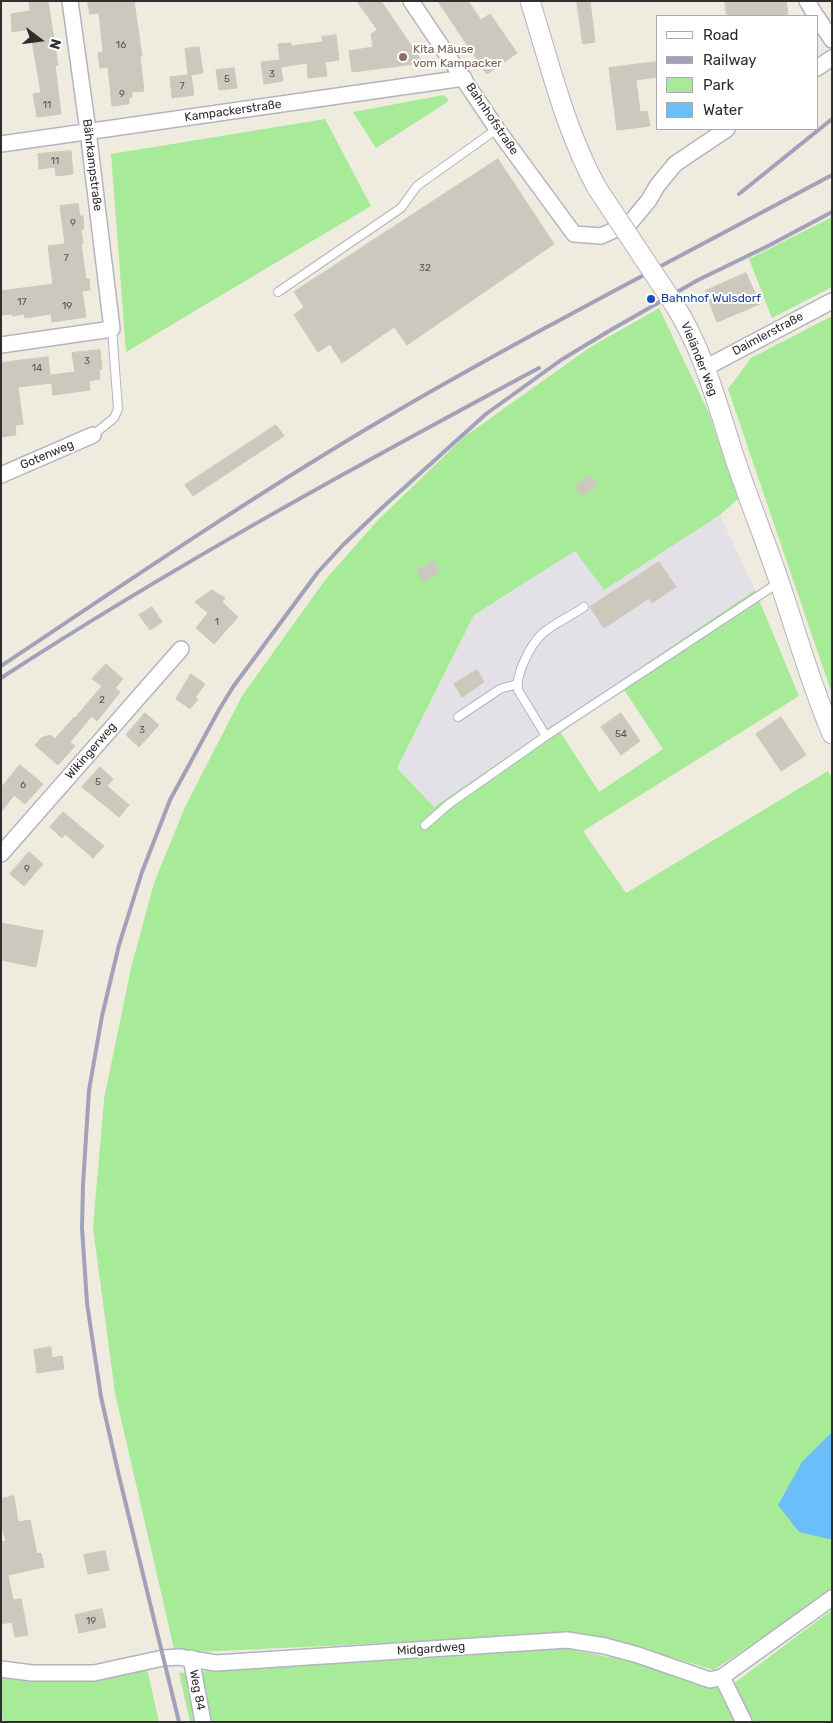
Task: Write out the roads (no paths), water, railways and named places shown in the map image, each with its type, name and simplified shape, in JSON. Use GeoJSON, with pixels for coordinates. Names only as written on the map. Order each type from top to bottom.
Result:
{"type":"FeatureCollection","features":[{"type":"Feature","properties":{"kind":"street","name":"Bährkampstraße"},"geometry":{"type":"LineString","coordinates":[[70,1],[112,329]]}},
{"type":"Feature","properties":{"kind":"street","name":"Bahnhofstraße"},"geometry":{"type":"LineString","coordinates":[[411,1],[497,129],[574,234],[601,236],[630,223],[675,164],[726,130]]}},
{"type":"Feature","properties":{"kind":"street","name":"Vieländer Weg"},"geometry":{"type":"LineString","coordinates":[[530,1],[568,123],[585,166],[597,188],[681,315],[705,368],[810,678],[832,734]]}},
{"type":"Feature","properties":{"kind":"street"},"geometry":{"type":"LineString","coordinates":[[806,1],[816,15]]}},
{"type":"Feature","properties":{"kind":"street"},"geometry":{"type":"LineString","coordinates":[[818,19],[832,40]]}},
{"type":"Feature","properties":{"kind":"street"},"geometry":{"type":"LineString","coordinates":[[818,67],[832,58]]}},
{"type":"Feature","properties":{"kind":"street","name":"Kampackerstraße"},"geometry":{"type":"LineString","coordinates":[[1,144],[464,78]]}},
{"type":"Feature","properties":{"kind":"street","name":"Daimlerstraße"},"geometry":{"type":"LineString","coordinates":[[705,368],[832,301]]}},
{"type":"Feature","properties":{"kind":"street"},"geometry":{"type":"LineString","coordinates":[[1,345],[112,329]]}},
{"type":"Feature","properties":{"kind":"street","name":"Gotenweg"},"geometry":{"type":"LineString","coordinates":[[1,475],[93,435]]}},
{"type":"Feature","properties":{"kind":"street","name":"Wikingerweg"},"geometry":{"type":"LineString","coordinates":[[1,854],[181,649]]}},
{"type":"Feature","properties":{"kind":"street"},"geometry":{"type":"LineString","coordinates":[[744,1722],[722,1676],[832,1598]]}},
{"type":"Feature","properties":{"kind":"street","name":"Midgardweg"},"geometry":{"type":"LineString","coordinates":[[1,1669],[32,1673],[94,1673],[163,1658],[191,1658],[216,1663],[567,1640],[605,1646],[710,1680],[722,1676]]}},
{"type":"Feature","properties":{"kind":"street","name":"Weg 84"},"geometry":{"type":"LineString","coordinates":[[191,1658],[203,1722]]}},
{"type":"Feature","properties":{"kind":"lane"},"geometry":{"type":"LineString","coordinates":[[278,292],[401,208],[417,186],[497,129]]}},
{"type":"Feature","properties":{"kind":"lane"},"geometry":{"type":"LineString","coordinates":[[93,435],[114,418],[118,409],[112,329]]}},
{"type":"Feature","properties":{"kind":"lane"},"geometry":{"type":"LineString","coordinates":[[425,825],[449,804],[546,736],[779,582]]}},
{"type":"Feature","properties":{"kind":"lane"},"geometry":{"type":"LineString","coordinates":[[546,736],[518,690],[519,674],[530,651],[542,634],[584,607]]}},
{"type":"Feature","properties":{"kind":"lane"},"geometry":{"type":"LineString","coordinates":[[458,717],[500,689],[517,684]]}},
{"type":"Feature","properties":{"kind":"water"},"geometry":{"type":"Polygon","coordinates":[[[832,1432],[832,1539],[829,1539],[799,1532],[778,1505],[802,1462],[832,1432]]]}},
{"type":"Feature","properties":{"kind":"railway"},"geometry":{"type":"LineString","coordinates":[[739,194],[832,119]]}},
{"type":"Feature","properties":{"kind":"railway"},"geometry":{"type":"LineString","coordinates":[[1,666],[237,510],[380,421],[548,326],[832,175]]}},
{"type":"Feature","properties":{"kind":"railway"},"geometry":{"type":"LineString","coordinates":[[609,331],[698,280],[832,212]]}},
{"type":"Feature","properties":{"kind":"railway"},"geometry":{"type":"LineString","coordinates":[[179,1722],[101,1397],[87,1303],[82,1228],[89,1090],[102,1016],[119,945],[142,872],[170,800],[233,687],[318,572],[385,505],[486,414],[561,360],[614,328]]}},
{"type":"Feature","properties":{"kind":"railway"},"geometry":{"type":"LineString","coordinates":[[1,678],[199,556],[402,442],[539,368]]}},
{"type":"Feature","properties":{"kind":"place","name":"Kita Mäuse vom Kampacker"},"geometry":{"type":"Point","coordinates":[403,57]}},
{"type":"Feature","properties":{"kind":"place","name":"Bahnhof Wulsdorf"},"geometry":{"type":"Point","coordinates":[651,299]}}]}
